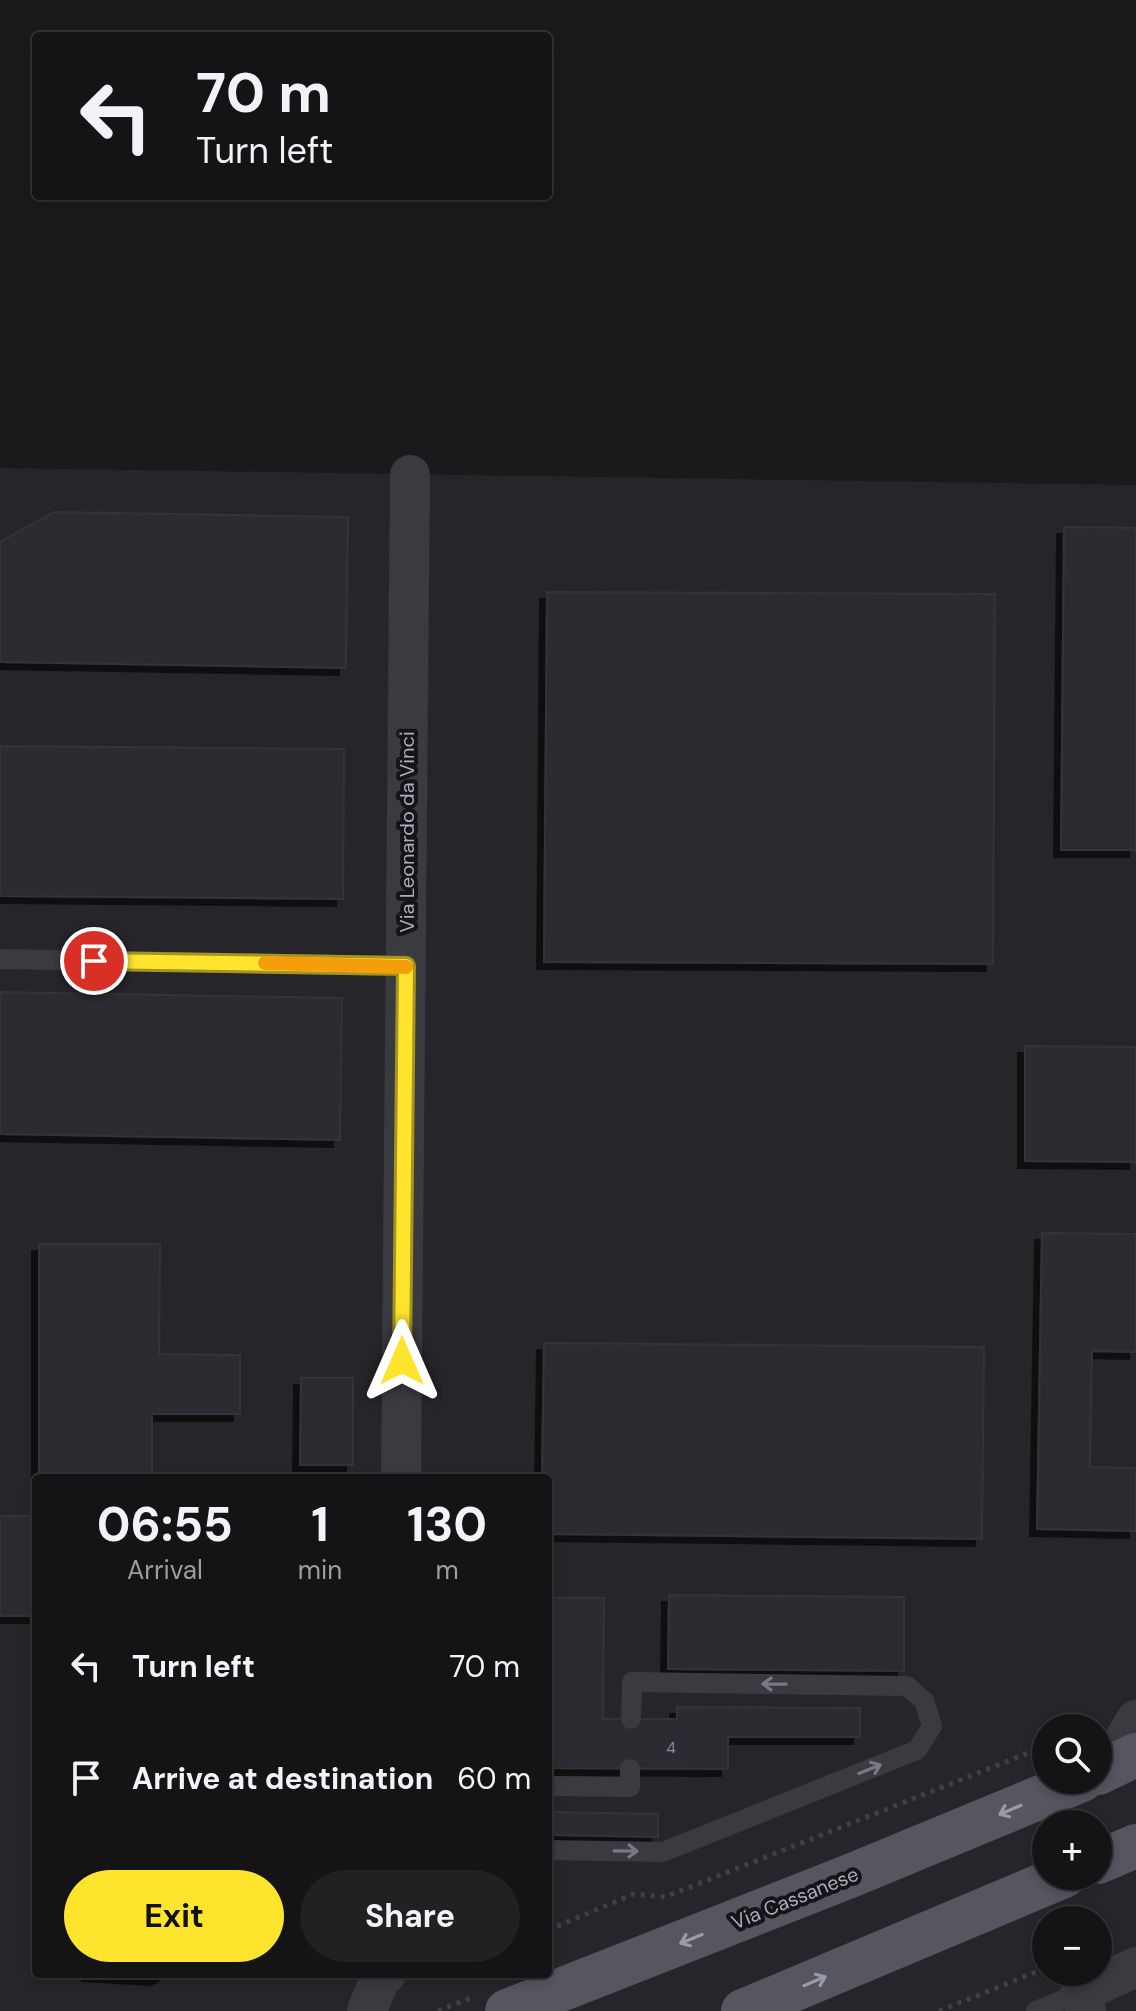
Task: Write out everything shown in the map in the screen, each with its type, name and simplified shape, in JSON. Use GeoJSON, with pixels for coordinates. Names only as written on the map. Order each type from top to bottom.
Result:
{"type":"FeatureCollection","features":[{"type":"Feature","properties":{"kind":"main road","name":"Via Cassanese"},"geometry":{"type":"LineString","coordinates":[[507,2011],[1045,1794]]}},
{"type":"Feature","properties":{"kind":"main road"},"geometry":{"type":"LineString","coordinates":[[1112,1856],[1136,1846]]}},
{"type":"Feature","properties":{"kind":"main road"},"geometry":{"type":"LineString","coordinates":[[743,2011],[1032,1889]]}},
{"type":"Feature","properties":{"kind":"street","name":"Via Leonardo da Vinci"},"geometry":{"type":"LineString","coordinates":[[401,1474],[410,475]]}},
{"type":"Feature","properties":{"kind":"street"},"geometry":{"type":"LineString","coordinates":[[1112,1759],[1136,1720]]}},
{"type":"Feature","properties":{"kind":"street"},"geometry":{"type":"LineString","coordinates":[[1083,2002],[1136,1967]]}},
{"type":"Feature","properties":{"kind":"street"},"geometry":{"type":"LineString","coordinates":[[552,1972],[593,1978]]}},
{"type":"Feature","properties":{"kind":"lane"},"geometry":{"type":"LineString","coordinates":[[0,959],[406,966]]}},
{"type":"Feature","properties":{"kind":"lane"},"geometry":{"type":"LineString","coordinates":[[552,1850],[663,1852],[917,1750],[932,1726],[924,1701],[907,1686],[632,1682],[631,1719]]}},
{"type":"Feature","properties":{"kind":"lane"},"geometry":{"type":"LineString","coordinates":[[552,1786],[630,1787],[630,1769]]}},
{"type":"Feature","properties":{"kind":"lane"},"geometry":{"type":"LineString","coordinates":[[1036,2011],[1083,2002]]}},
{"type":"Feature","properties":{"kind":"path"},"geometry":{"type":"LineString","coordinates":[[552,1928],[634,1894],[665,1897],[1032,1752]]}},
{"type":"Feature","properties":{"kind":"path"},"geometry":{"type":"LineString","coordinates":[[939,2011],[1032,1974]]}},
{"type":"Feature","properties":{"kind":"shaded area"},"geometry":{"type":"Polygon","coordinates":[[[0,468],[1136,485],[1136,2011],[0,2011],[0,468]]]}},
{"type":"Feature","properties":{"kind":"building"},"geometry":{"type":"Polygon","coordinates":[[[54,512],[348,517],[346,668],[0,662],[0,542],[54,512]]]}},
{"type":"Feature","properties":{"kind":"building"},"geometry":{"type":"Polygon","coordinates":[[[1064,527],[1136,528],[1136,850],[1061,850],[1064,527]]]}},
{"type":"Feature","properties":{"kind":"building"},"geometry":{"type":"Polygon","coordinates":[[[547,592],[995,594],[993,964],[544,962],[547,592]]]}},
{"type":"Feature","properties":{"kind":"building"},"geometry":{"type":"Polygon","coordinates":[[[0,746],[344,749],[343,899],[0,896],[0,746]]]}},
{"type":"Feature","properties":{"kind":"building"},"geometry":{"type":"Polygon","coordinates":[[[0,992],[342,998],[340,1140],[0,1134],[0,992]]]}},
{"type":"Feature","properties":{"kind":"building"},"geometry":{"type":"Polygon","coordinates":[[[1025,1046],[1136,1047],[1136,1162],[1025,1161],[1025,1046]]]}},
{"type":"Feature","properties":{"kind":"building"},"geometry":{"type":"Polygon","coordinates":[[[1042,1233],[1136,1234],[1136,1352],[1092,1351],[1090,1467],[1136,1468],[1136,1531],[1037,1529],[1042,1233]]]}},
{"type":"Feature","properties":{"kind":"building"},"geometry":{"type":"Polygon","coordinates":[[[39,1244],[160,1244],[159,1354],[240,1355],[240,1414],[152,1414],[152,1474],[39,1474],[39,1244]]]}},
{"type":"Feature","properties":{"kind":"building"},"geometry":{"type":"Polygon","coordinates":[[[544,1343],[984,1347],[982,1539],[552,1534],[552,1474],[542,1474],[544,1343]]]}},
{"type":"Feature","properties":{"kind":"building"},"geometry":{"type":"Polygon","coordinates":[[[301,1378],[353,1378],[353,1465],[300,1465],[301,1378]]]}},
{"type":"Feature","properties":{"kind":"building"},"geometry":{"type":"Polygon","coordinates":[[[0,1516],[32,1516],[32,1616],[0,1616],[0,1516]]]}},
{"type":"Feature","properties":{"kind":"building"},"geometry":{"type":"Polygon","coordinates":[[[669,1595],[904,1597],[904,1671],[668,1669],[669,1595]]]}},
{"type":"Feature","properties":{"kind":"building"},"geometry":{"type":"Polygon","coordinates":[[[552,1598],[604,1598],[603,1719],[677,1719],[677,1707],[860,1708],[860,1737],[728,1737],[728,1769],[552,1768],[552,1598]]]}},
{"type":"Feature","properties":{"kind":"building"},"geometry":{"type":"Polygon","coordinates":[[[552,1812],[658,1814],[658,1837],[552,1835],[552,1812]]]}},
{"type":"Feature","properties":{"kind":"slow traffic"},"geometry":{"type":"LineString","coordinates":[[265,963],[406,967]]}},
{"type":"Feature","properties":{"kind":"route"},"geometry":{"type":"LineString","coordinates":[[94,961],[406,966],[402,1361]]}}]}
